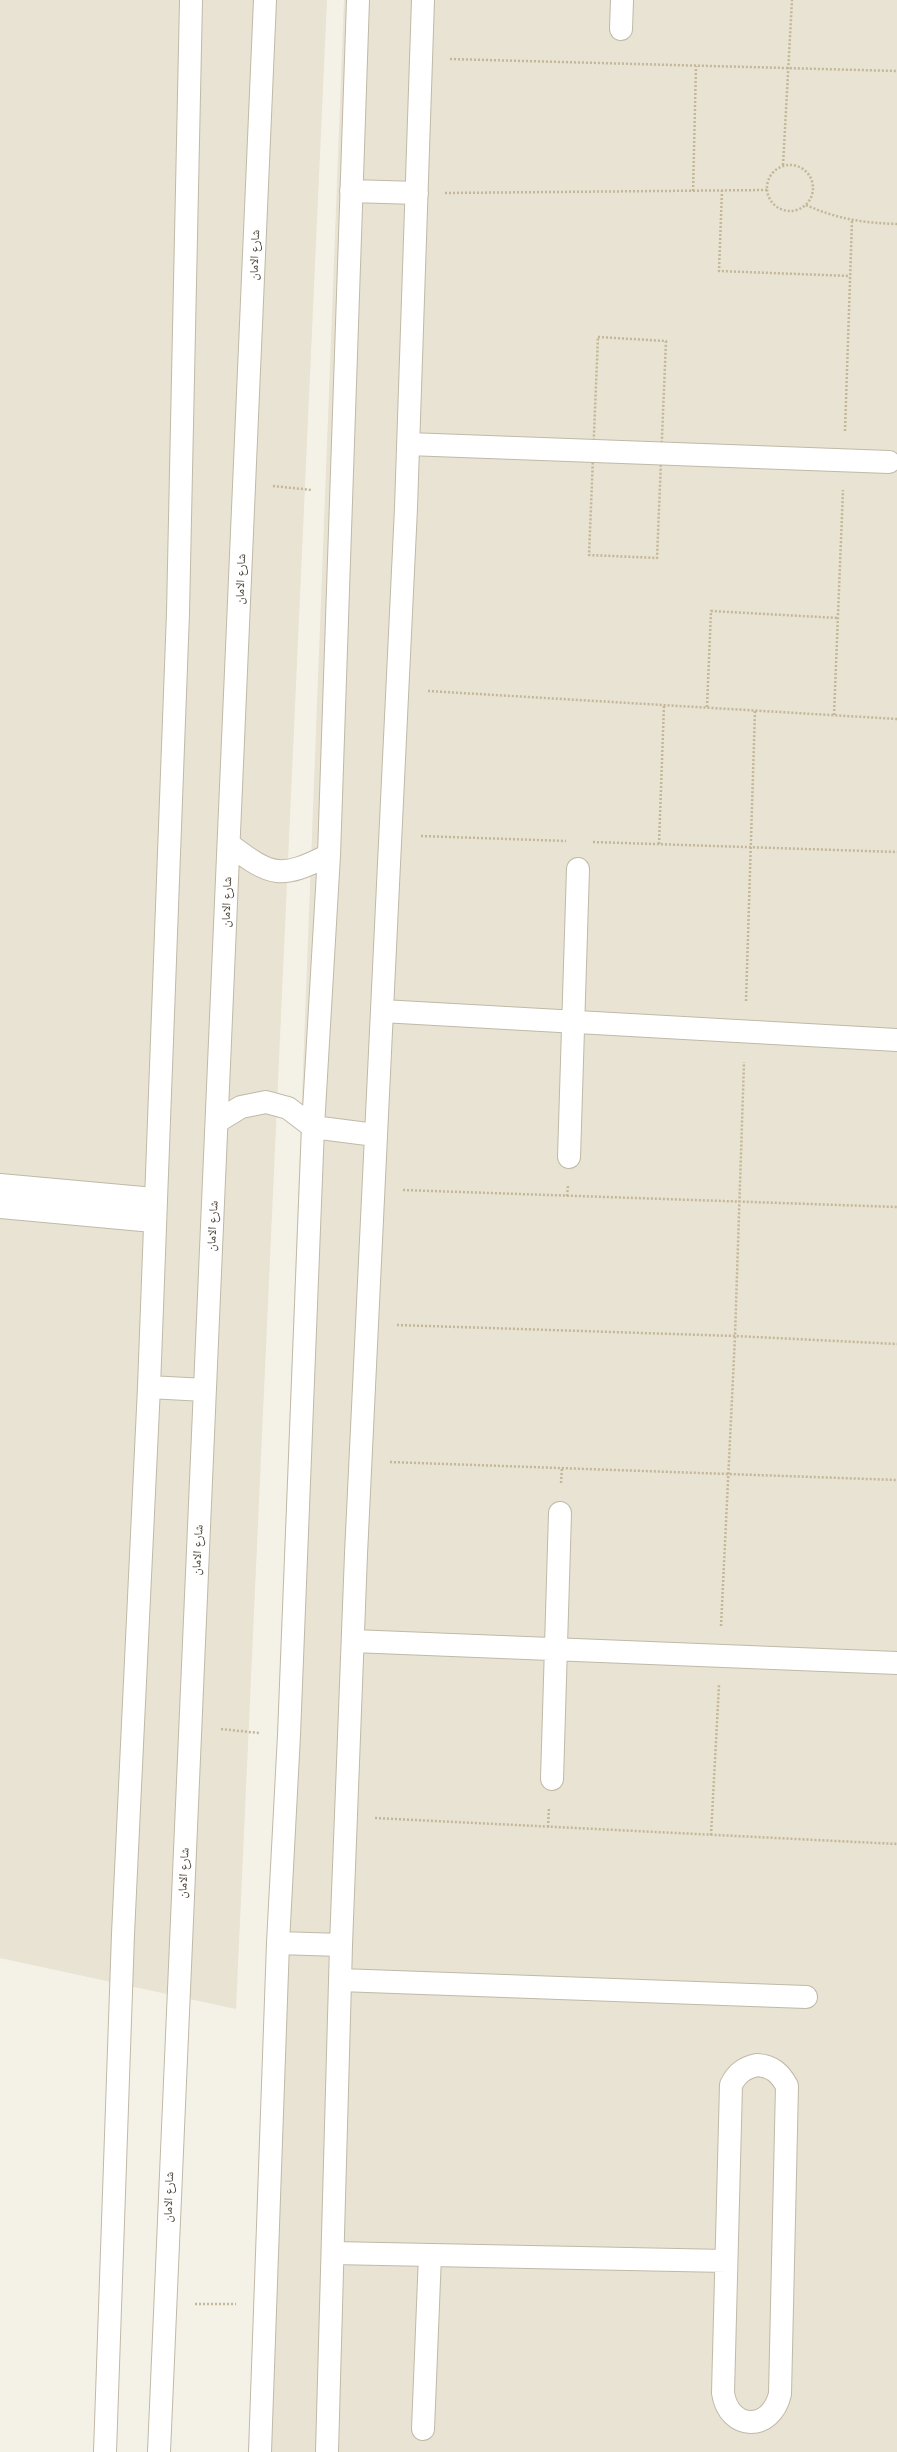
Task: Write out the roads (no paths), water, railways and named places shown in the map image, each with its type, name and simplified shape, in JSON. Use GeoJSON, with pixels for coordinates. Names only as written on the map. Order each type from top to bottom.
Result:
{"type":"FeatureCollection","features":[{"type":"Feature","properties":{"kind":"street"},"geometry":{"type":"LineString","coordinates":[[105,2452],[123,1934],[149,1386],[153,1221],[178,613],[191,0]]}},
{"type":"Feature","properties":{"kind":"street","name":"شارع الامان"},"geometry":{"type":"LineString","coordinates":[[159,2452],[230,845],[265,0]]}},
{"type":"Feature","properties":{"kind":"street"},"geometry":{"type":"LineString","coordinates":[[260,2452],[278,1943],[313,1127],[329,856],[358,0]]}},
{"type":"Feature","properties":{"kind":"street"},"geometry":{"type":"LineString","coordinates":[[327,2452],[341,1945],[347,1817],[352,1641],[408,444],[424,0]]}},
{"type":"Feature","properties":{"kind":"street"},"geometry":{"type":"LineString","coordinates":[[621,29],[622,0]]}},
{"type":"Feature","properties":{"kind":"street"},"geometry":{"type":"LineString","coordinates":[[352,191],[417,193]]}},
{"type":"Feature","properties":{"kind":"street"},"geometry":{"type":"LineString","coordinates":[[408,444],[889,462]]}},
{"type":"Feature","properties":{"kind":"street"},"geometry":{"type":"LineString","coordinates":[[230,845],[256,865],[275,872],[301,869],[329,856]]}},
{"type":"Feature","properties":{"kind":"street"},"geometry":{"type":"LineString","coordinates":[[569,1157],[578,869]]}},
{"type":"Feature","properties":{"kind":"street"},"geometry":{"type":"LineString","coordinates":[[382,1011],[897,1040]]}},
{"type":"Feature","properties":{"kind":"street"},"geometry":{"type":"LineString","coordinates":[[218,1121],[241,1107],[266,1102],[288,1108],[313,1127],[376,1135]]}},
{"type":"Feature","properties":{"kind":"street"},"geometry":{"type":"LineString","coordinates":[[0,1185],[154,1199]]}},
{"type":"Feature","properties":{"kind":"street"},"geometry":{"type":"LineString","coordinates":[[0,1208],[153,1221]]}},
{"type":"Feature","properties":{"kind":"street"},"geometry":{"type":"LineString","coordinates":[[149,1386],[205,1390]]}},
{"type":"Feature","properties":{"kind":"street"},"geometry":{"type":"LineString","coordinates":[[552,1778],[560,1513]]}},
{"type":"Feature","properties":{"kind":"street"},"geometry":{"type":"LineString","coordinates":[[352,1641],[897,1663]]}},
{"type":"Feature","properties":{"kind":"street"},"geometry":{"type":"LineString","coordinates":[[278,1943],[341,1945]]}},
{"type":"Feature","properties":{"kind":"street"},"geometry":{"type":"LineString","coordinates":[[340,1980],[806,1997]]}},
{"type":"Feature","properties":{"kind":"street"},"geometry":{"type":"LineString","coordinates":[[757,2065],[767,2066],[783,2078],[787,2086],[780,2394],[774,2410],[762,2420],[751,2422],[739,2420],[731,2413],[725,2404],[723,2392],[726,2261],[731,2085],[736,2075],[746,2068],[757,2065]]}},
{"type":"Feature","properties":{"kind":"street"},"geometry":{"type":"LineString","coordinates":[[333,2253],[726,2261]]}},
{"type":"Feature","properties":{"kind":"street"},"geometry":{"type":"LineString","coordinates":[[423,2429],[430,2255]]}}]}
